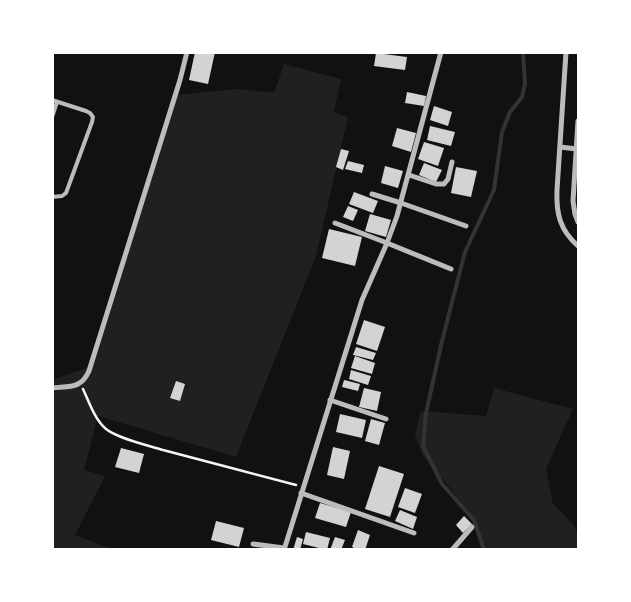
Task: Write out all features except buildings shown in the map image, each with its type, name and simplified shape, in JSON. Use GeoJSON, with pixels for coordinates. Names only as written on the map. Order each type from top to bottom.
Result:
{"type":"FeatureCollection","features":[{"type":"Feature","properties":{"kind":"street"},"geometry":{"type":"LineString","coordinates":[[52,388],[80,384],[87,376],[187,52]]}},
{"type":"Feature","properties":{"kind":"street"},"geometry":{"type":"LineString","coordinates":[[253,544],[284,549],[362,300],[387,242],[401,203],[440,52]]}},
{"type":"Feature","properties":{"kind":"street"},"geometry":{"type":"LineString","coordinates":[[566,52],[556,199],[558,215],[565,231],[578,246]]}},
{"type":"Feature","properties":{"kind":"street"},"geometry":{"type":"LineString","coordinates":[[578,121],[573,201],[578,222]]}},
{"type":"Feature","properties":{"kind":"street"},"geometry":{"type":"LineString","coordinates":[[560,147],[577,149]]}},
{"type":"Feature","properties":{"kind":"street"},"geometry":{"type":"LineString","coordinates":[[409,174],[436,184],[444,184],[448,179],[452,162]]}},
{"type":"Feature","properties":{"kind":"street"},"geometry":{"type":"LineString","coordinates":[[372,194],[466,226]]}},
{"type":"Feature","properties":{"kind":"street"},"geometry":{"type":"LineString","coordinates":[[334,223],[387,242],[452,269]]}},
{"type":"Feature","properties":{"kind":"street"},"geometry":{"type":"LineString","coordinates":[[330,400],[386,419]]}},
{"type":"Feature","properties":{"kind":"street"},"geometry":{"type":"LineString","coordinates":[[301,493],[414,533]]}},
{"type":"Feature","properties":{"kind":"street"},"geometry":{"type":"LineString","coordinates":[[452,550],[472,527]]}},
{"type":"Feature","properties":{"kind":"lane"},"geometry":{"type":"LineString","coordinates":[[52,116],[55,101],[86,111],[93,118],[66,193],[62,196],[52,197]]}},
{"type":"Feature","properties":{"kind":"path"},"geometry":{"type":"LineString","coordinates":[[80,384],[100,422],[105,428],[119,436],[182,455],[303,486]]}},
{"type":"Feature","properties":{"kind":"shaded area"},"geometry":{"type":"Polygon","coordinates":[[[284,64],[341,79],[334,112],[348,117],[316,256],[236,457],[98,416],[84,470],[105,476],[75,535],[112,549],[53,549],[52,380],[94,365],[177,95],[237,89],[274,93],[284,64]]]}},
{"type":"Feature","properties":{"kind":"shaded area"},"geometry":{"type":"Polygon","coordinates":[[[494,388],[573,409],[546,469],[553,504],[574,525],[578,535],[578,549],[486,549],[475,520],[423,456],[415,435],[421,411],[486,416],[494,388]]]}},
{"type":"Feature","properties":{"kind":"waterway"},"geometry":{"type":"LineString","coordinates":[[484,550],[474,520],[442,484],[423,446],[426,413],[465,252],[494,190],[502,132],[510,112],[522,97],[525,84],[523,52]]}}]}
